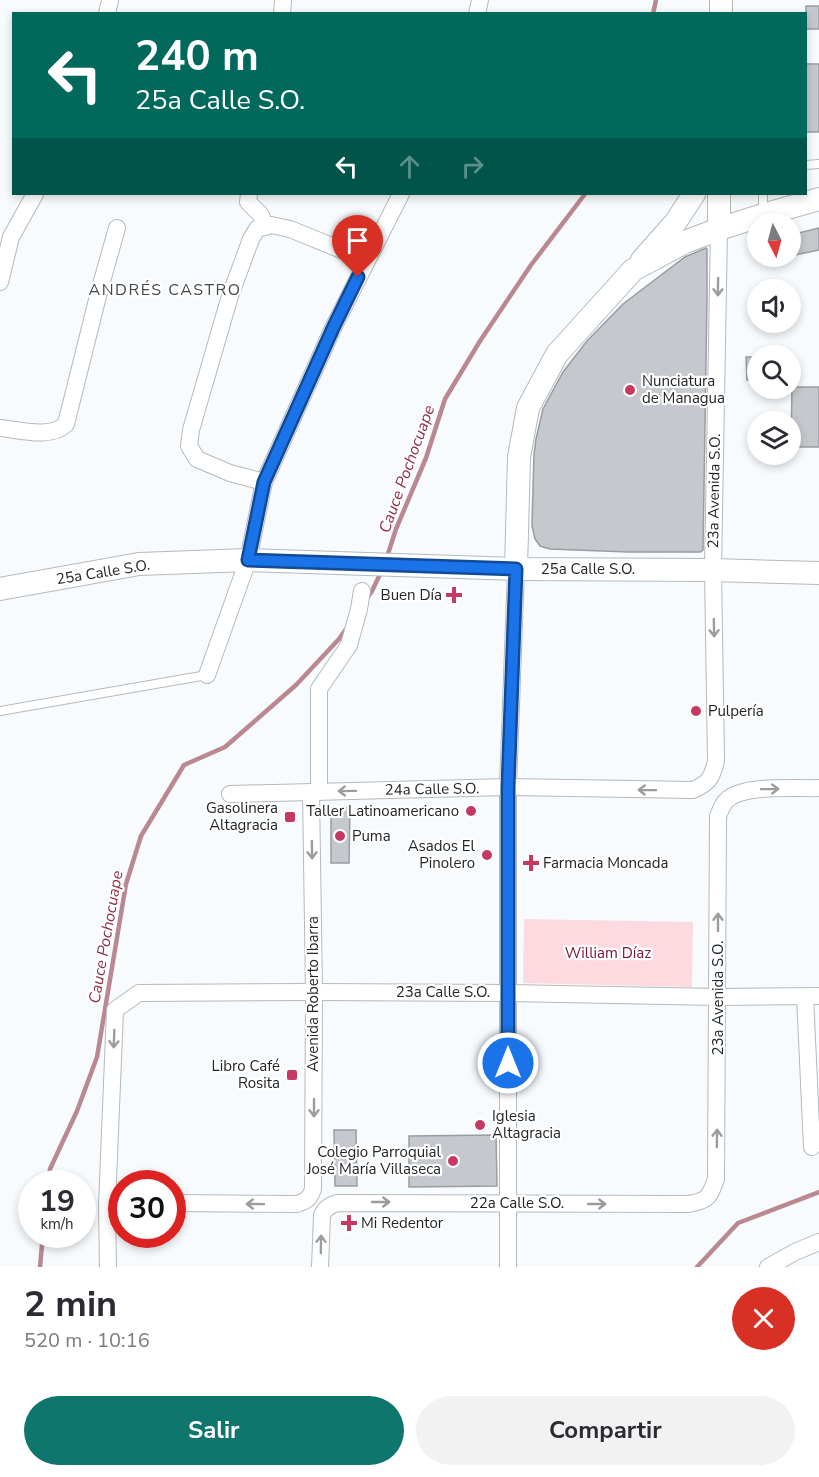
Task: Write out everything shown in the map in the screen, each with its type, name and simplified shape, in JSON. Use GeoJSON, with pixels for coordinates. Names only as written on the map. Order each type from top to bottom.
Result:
{"type":"FeatureCollection","features":[{"type":"Feature","properties":{"kind":"street"},"geometry":{"type":"LineString","coordinates":[[0,282],[11,237],[34,195]]}},
{"type":"Feature","properties":{"kind":"street"},"geometry":{"type":"LineString","coordinates":[[249,195],[248,202],[261,215],[265,227]]}},
{"type":"Feature","properties":{"kind":"street"},"geometry":{"type":"LineString","coordinates":[[207,675],[248,560],[264,482],[334,326],[400,195]]}},
{"type":"Feature","properties":{"kind":"street"},"geometry":{"type":"LineString","coordinates":[[508,1267],[508,787],[519,457],[528,408],[557,354],[675,223],[693,195]]}},
{"type":"Feature","properties":{"kind":"street","name":"23a Avenida S.O."},"geometry":{"type":"LineString","coordinates":[[705,785],[713,775],[716,761],[713,570],[719,195]]}},
{"type":"Feature","properties":{"kind":"street"},"geometry":{"type":"LineString","coordinates":[[633,270],[685,242],[719,229],[763,204],[819,199]]}},
{"type":"Feature","properties":{"kind":"street"},"geometry":{"type":"LineString","coordinates":[[264,482],[230,473],[196,459],[189,446],[191,430],[230,296],[251,239],[257,229],[272,225],[290,229],[366,260]]}},
{"type":"Feature","properties":{"kind":"street"},"geometry":{"type":"LineString","coordinates":[[0,428],[46,433],[57,431],[66,424],[117,228]]}},
{"type":"Feature","properties":{"kind":"street","name":"25a Calle S.O."},"geometry":{"type":"LineString","coordinates":[[0,589],[139,564],[248,560],[516,569],[819,573]]}},
{"type":"Feature","properties":{"kind":"street","name":"Avenida Roberto Ibarra"},"geometry":{"type":"LineString","coordinates":[[186,1203],[288,1204],[306,1202],[311,1196],[314,1179],[315,792],[319,689],[349,645],[362,591]]}},
{"type":"Feature","properties":{"kind":"street","name":"24a Calle S.O."},"geometry":{"type":"LineString","coordinates":[[230,794],[508,787],[693,790],[705,785]]}},
{"type":"Feature","properties":{"kind":"street","name":"23a Avenida S.O."},"geometry":{"type":"LineString","coordinates":[[710,1195],[716,1179],[718,816],[724,802],[734,794],[749,790],[819,788]]}},
{"type":"Feature","properties":{"kind":"street","name":"23a Calle S.O."},"geometry":{"type":"LineString","coordinates":[[114,1170],[115,1010],[139,993],[812,996]]}},
{"type":"Feature","properties":{"kind":"street"},"geometry":{"type":"LineString","coordinates":[[812,996],[812,1147]]}},
{"type":"Feature","properties":{"kind":"street","name":"22a Calle S.O."},"geometry":{"type":"LineString","coordinates":[[320,1267],[321,1220],[324,1210],[330,1205],[344,1202],[688,1204],[700,1202],[710,1195]]}},
{"type":"Feature","properties":{"kind":"street"},"geometry":{"type":"LineString","coordinates":[[768,1267],[819,1242]]}},
{"type":"Feature","properties":{"kind":"street"},"geometry":{"type":"LineString","coordinates":[[108,1267],[110,1248]]}},
{"type":"Feature","properties":{"kind":"lane"},"geometry":{"type":"LineString","coordinates":[[0,711],[207,675]]}},
{"type":"Feature","properties":{"kind":"green space","name":"William Díaz"},"geometry":{"type":"Polygon","coordinates":[[[524,919],[693,922],[692,987],[523,983],[524,919]]]}},
{"type":"Feature","properties":{"kind":"building"},"geometry":{"type":"Polygon","coordinates":[[[806,6],[819,6],[819,29],[807,29],[806,6]]]}},
{"type":"Feature","properties":{"kind":"building"},"geometry":{"type":"Polygon","coordinates":[[[807,64],[819,64],[819,132],[807,132],[807,64]]]}},
{"type":"Feature","properties":{"kind":"building"},"geometry":{"type":"Polygon","coordinates":[[[819,228],[819,250],[801,254],[801,232],[819,228]]]}},
{"type":"Feature","properties":{"kind":"building","name":"Nunciatura de Managua"},"geometry":{"type":"Polygon","coordinates":[[[706,248],[703,550],[700,552],[628,552],[550,549],[540,546],[535,539],[532,526],[534,454],[543,409],[563,372],[587,341],[623,304],[685,257],[706,248]]]}},
{"type":"Feature","properties":{"kind":"building"},"geometry":{"type":"Polygon","coordinates":[[[801,387],[819,387],[819,447],[801,447],[801,411],[792,411],[792,399],[801,399],[801,387]]]}},
{"type":"Feature","properties":{"kind":"building","name":"Puma"},"geometry":{"type":"Polygon","coordinates":[[[331,808],[350,808],[349,863],[331,863],[331,808]]]}},
{"type":"Feature","properties":{"kind":"building"},"geometry":{"type":"Polygon","coordinates":[[[334,1130],[356,1130],[357,1186],[335,1186],[334,1130]]]}},
{"type":"Feature","properties":{"kind":"building","name":"Colegio Parroquial José María Villaseca"},"geometry":{"type":"Polygon","coordinates":[[[496,1135],[497,1186],[409,1187],[409,1136],[496,1135]]]}},
{"type":"Feature","properties":{"kind":"waterway","name":"Cauce Pochocuape"},"geometry":{"type":"LineString","coordinates":[[653,12],[656,0]]}},
{"type":"Feature","properties":{"kind":"waterway","name":"Cauce Pochocuape"},"geometry":{"type":"LineString","coordinates":[[387,557],[396,529],[426,458],[445,399],[480,341],[531,265],[584,195]]}},
{"type":"Feature","properties":{"kind":"waterway","name":"Cauce Pochocuape"},"geometry":{"type":"LineString","coordinates":[[366,600],[382,570]]}},
{"type":"Feature","properties":{"kind":"waterway","name":"Cauce Pochocuape"},"geometry":{"type":"LineString","coordinates":[[50,1170],[77,1111],[97,1057],[126,884],[141,836],[184,765],[225,747],[296,685],[346,629]]}},
{"type":"Feature","properties":{"kind":"waterway"},"geometry":{"type":"LineString","coordinates":[[697,1267],[738,1223],[819,1192]]}},
{"type":"Feature","properties":{"kind":"waterway","name":"Cauce Pochocuape"},"geometry":{"type":"LineString","coordinates":[[40,1267],[42,1248]]}},
{"type":"Feature","properties":{"kind":"place","name":"Nunciatura de Managua"},"geometry":{"type":"Point","coordinates":[630,390]}},
{"type":"Feature","properties":{"kind":"place","name":"Buen Día"},"geometry":{"type":"Point","coordinates":[454,595]}},
{"type":"Feature","properties":{"kind":"place","name":"Pulpería"},"geometry":{"type":"Point","coordinates":[696,711]}},
{"type":"Feature","properties":{"kind":"place","name":"Taller Latinoamericano"},"geometry":{"type":"Point","coordinates":[471,811]}},
{"type":"Feature","properties":{"kind":"place","name":"Gasolinera Altagracia"},"geometry":{"type":"Point","coordinates":[290,817]}},
{"type":"Feature","properties":{"kind":"place","name":"Puma"},"geometry":{"type":"Point","coordinates":[340,836]}},
{"type":"Feature","properties":{"kind":"place","name":"Asados El Pinolero"},"geometry":{"type":"Point","coordinates":[487,855]}},
{"type":"Feature","properties":{"kind":"place","name":"Farmacia Moncada"},"geometry":{"type":"Point","coordinates":[531,863]}},
{"type":"Feature","properties":{"kind":"place","name":"Libro Café Rosita"},"geometry":{"type":"Point","coordinates":[292,1075]}},
{"type":"Feature","properties":{"kind":"place","name":"Iglesia Altagracia"},"geometry":{"type":"Point","coordinates":[480,1125]}},
{"type":"Feature","properties":{"kind":"place","name":"Colegio Parroquial José María Villaseca"},"geometry":{"type":"Point","coordinates":[453,1161]}},
{"type":"Feature","properties":{"kind":"place","name":"Mi Redentor"},"geometry":{"type":"Point","coordinates":[349,1223]}},
{"type":"Feature","properties":{"kind":"district","name":"ANDRÉS CASTRO"},"geometry":{"type":"Point","coordinates":[165,290]}},
{"type":"Feature","properties":{"kind":"route"},"geometry":{"type":"LineString","coordinates":[[358,277],[264,482],[248,560],[516,569],[508,787],[508,1063]]}}]}
